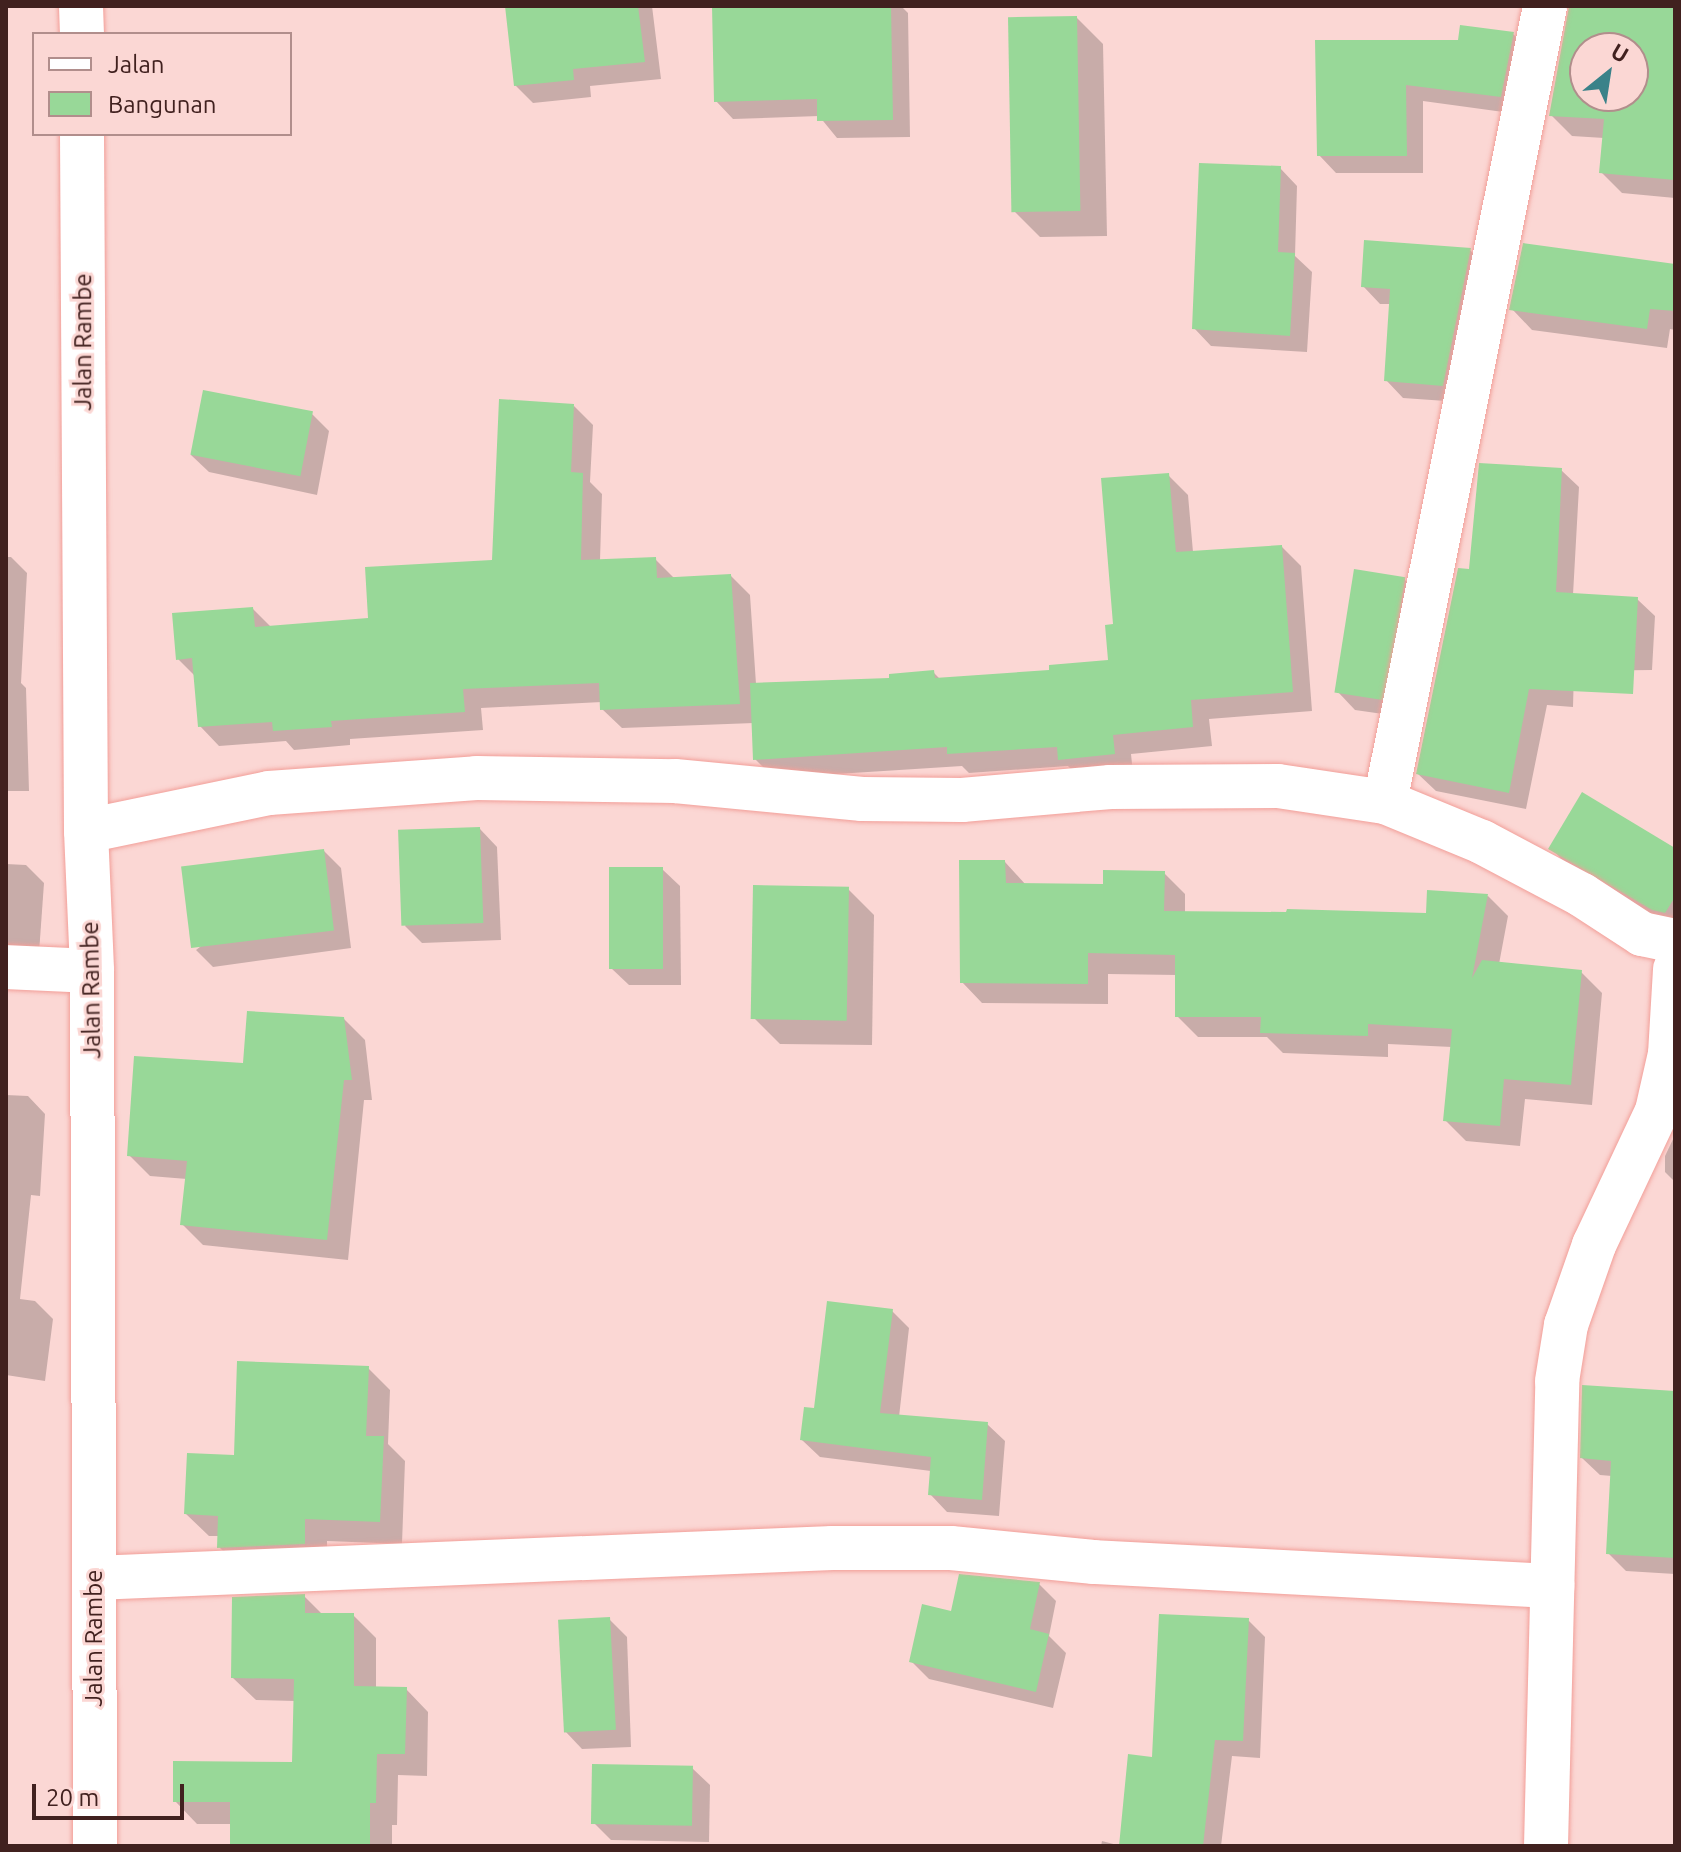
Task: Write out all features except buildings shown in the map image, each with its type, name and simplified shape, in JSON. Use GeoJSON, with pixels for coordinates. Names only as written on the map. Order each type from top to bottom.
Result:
{"type":"FeatureCollection","features":[{"type":"Feature","properties":{"kind":"street"},"geometry":{"type":"LineString","coordinates":[[81,6],[82,32]]}},
{"type":"Feature","properties":{"kind":"street"},"geometry":{"type":"LineString","coordinates":[[1385,802],[1545,6]]}},
{"type":"Feature","properties":{"kind":"street","name":"Jalan Rambe"},"geometry":{"type":"LineString","coordinates":[[82,136],[86,831],[92,971],[95,1846]]}},
{"type":"Feature","properties":{"kind":"street"},"geometry":{"type":"LineString","coordinates":[[86,831],[269,793],[476,778],[675,781],[876,800],[962,800],[1110,787],[1278,786],[1385,802],[1482,842],[1582,895],[1642,934],[1675,941]]}},
{"type":"Feature","properties":{"kind":"street"},"geometry":{"type":"LineString","coordinates":[[6,967],[92,971]]}},
{"type":"Feature","properties":{"kind":"street"},"geometry":{"type":"LineString","coordinates":[[1546,1846],[1557,1381],[1566,1325],[1594,1245],[1657,1111],[1670,1054],[1675,969]]}},
{"type":"Feature","properties":{"kind":"street"},"geometry":{"type":"LineString","coordinates":[[94,1578],[832,1548],[951,1548],[1094,1562],[1552,1586]]}}]}
